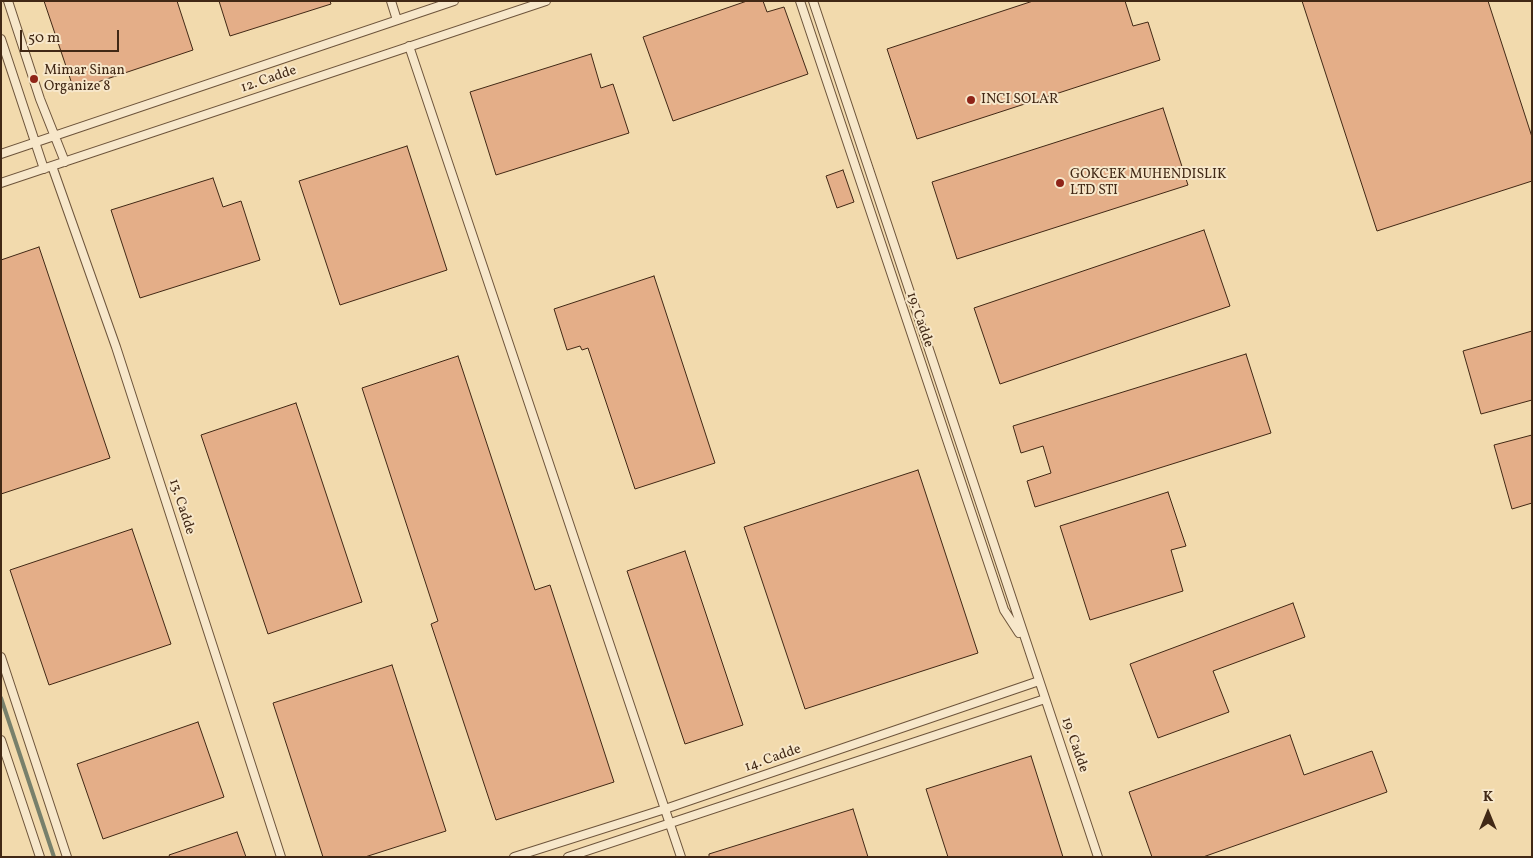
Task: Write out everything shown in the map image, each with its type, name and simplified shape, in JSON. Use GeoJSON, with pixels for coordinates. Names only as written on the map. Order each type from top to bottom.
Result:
{"type":"FeatureCollection","features":[{"type":"Feature","properties":{"kind":"lane"},"geometry":{"type":"LineString","coordinates":[[8,1],[40,98],[65,162]]}},
{"type":"Feature","properties":{"kind":"lane"},"geometry":{"type":"LineString","coordinates":[[391,1],[398,20]]}},
{"type":"Feature","properties":{"kind":"lane","name":"12. Cadde"},"geometry":{"type":"LineString","coordinates":[[1,154],[454,1]]}},
{"type":"Feature","properties":{"kind":"lane","name":"12. Cadde"},"geometry":{"type":"LineString","coordinates":[[1,184],[546,1]]}},
{"type":"Feature","properties":{"kind":"lane","name":"19. Cadde"},"geometry":{"type":"LineString","coordinates":[[800,1],[1004,610],[1025,641]]}},
{"type":"Feature","properties":{"kind":"lane","name":"19. Cadde"},"geometry":{"type":"LineString","coordinates":[[813,1],[1098,857]]}},
{"type":"Feature","properties":{"kind":"lane"},"geometry":{"type":"LineString","coordinates":[[1,39],[34,142]]}},
{"type":"Feature","properties":{"kind":"lane"},"geometry":{"type":"LineString","coordinates":[[409,46],[681,857]]}},
{"type":"Feature","properties":{"kind":"lane","name":"13. Cadde"},"geometry":{"type":"LineString","coordinates":[[34,142],[48,168],[116,347],[281,857]]}},
{"type":"Feature","properties":{"kind":"lane"},"geometry":{"type":"LineString","coordinates":[[1,656],[67,857]]}},
{"type":"Feature","properties":{"kind":"lane","name":"14. Cadde"},"geometry":{"type":"LineString","coordinates":[[514,857],[665,809],[1039,681]]}},
{"type":"Feature","properties":{"kind":"lane"},"geometry":{"type":"LineString","coordinates":[[568,857],[1045,699]]}},
{"type":"Feature","properties":{"kind":"lane"},"geometry":{"type":"LineString","coordinates":[[1,740],[40,857]]}},
{"type":"Feature","properties":{"kind":"building"},"geometry":{"type":"Polygon","coordinates":[[[44,1],[177,1],[193,50],[74,90],[44,1]]]}},
{"type":"Feature","properties":{"kind":"building"},"geometry":{"type":"Polygon","coordinates":[[[219,1],[330,1],[331,4],[230,36],[219,1]]]}},
{"type":"Feature","properties":{"kind":"building"},"geometry":{"type":"Polygon","coordinates":[[[747,1],[763,1],[767,12],[784,7],[808,74],[673,121],[643,37],[747,1]]]}},
{"type":"Feature","properties":{"kind":"building","name":"INCI SOLAR"},"geometry":{"type":"Polygon","coordinates":[[[1033,1],[1125,1],[1133,26],[1148,22],[1160,60],[917,139],[887,49],[1033,1]]]}},
{"type":"Feature","properties":{"kind":"building"},"geometry":{"type":"Polygon","coordinates":[[[1302,1],[1488,1],[1532,137],[1532,181],[1377,231],[1302,1]]]}},
{"type":"Feature","properties":{"kind":"building"},"geometry":{"type":"Polygon","coordinates":[[[591,54],[601,88],[613,84],[629,133],[496,175],[470,92],[591,54]]]}},
{"type":"Feature","properties":{"kind":"building","name":"GOKCEK MUHENDISLIK LTD STI"},"geometry":{"type":"Polygon","coordinates":[[[1163,108],[1188,185],[957,259],[932,182],[1163,108]]]}},
{"type":"Feature","properties":{"kind":"building"},"geometry":{"type":"Polygon","coordinates":[[[407,146],[447,270],[340,305],[299,181],[407,146]]]}},
{"type":"Feature","properties":{"kind":"building"},"geometry":{"type":"Polygon","coordinates":[[[843,170],[854,202],[837,208],[826,176],[843,170]]]}},
{"type":"Feature","properties":{"kind":"building"},"geometry":{"type":"Polygon","coordinates":[[[213,178],[223,207],[241,201],[260,260],[140,298],[111,210],[213,178]]]}},
{"type":"Feature","properties":{"kind":"building"},"geometry":{"type":"Polygon","coordinates":[[[1204,230],[1230,306],[1000,384],[974,308],[1204,230]]]}},
{"type":"Feature","properties":{"kind":"building"},"geometry":{"type":"Polygon","coordinates":[[[39,247],[110,458],[1,494],[1,260],[39,247]]]}},
{"type":"Feature","properties":{"kind":"building"},"geometry":{"type":"Polygon","coordinates":[[[654,276],[715,463],[635,489],[588,348],[582,350],[580,346],[567,350],[554,309],[654,276]]]}},
{"type":"Feature","properties":{"kind":"building"},"geometry":{"type":"Polygon","coordinates":[[[1532,331],[1532,400],[1481,414],[1463,351],[1532,331]]]}},
{"type":"Feature","properties":{"kind":"building"},"geometry":{"type":"Polygon","coordinates":[[[1246,354],[1271,433],[1035,507],[1027,481],[1051,473],[1043,446],[1021,453],[1013,426],[1246,354]]]}},
{"type":"Feature","properties":{"kind":"building"},"geometry":{"type":"Polygon","coordinates":[[[458,356],[535,590],[550,585],[614,782],[496,820],[431,624],[438,621],[362,388],[458,356]]]}},
{"type":"Feature","properties":{"kind":"building"},"geometry":{"type":"Polygon","coordinates":[[[296,403],[362,602],[268,634],[201,435],[296,403]]]}},
{"type":"Feature","properties":{"kind":"building"},"geometry":{"type":"Polygon","coordinates":[[[1532,435],[1532,503],[1512,509],[1494,445],[1532,435]]]}},
{"type":"Feature","properties":{"kind":"building"},"geometry":{"type":"Polygon","coordinates":[[[918,470],[978,653],[805,709],[744,527],[918,470]]]}},
{"type":"Feature","properties":{"kind":"building"},"geometry":{"type":"Polygon","coordinates":[[[1168,492],[1186,546],[1171,550],[1183,591],[1090,620],[1060,526],[1168,492]]]}},
{"type":"Feature","properties":{"kind":"building"},"geometry":{"type":"Polygon","coordinates":[[[132,529],[171,644],[49,685],[10,570],[132,529]]]}},
{"type":"Feature","properties":{"kind":"building"},"geometry":{"type":"Polygon","coordinates":[[[685,551],[743,725],[685,744],[627,571],[685,551]]]}},
{"type":"Feature","properties":{"kind":"building"},"geometry":{"type":"Polygon","coordinates":[[[1293,603],[1305,637],[1213,671],[1229,712],[1158,738],[1130,664],[1293,603]]]}},
{"type":"Feature","properties":{"kind":"building"},"geometry":{"type":"Polygon","coordinates":[[[392,665],[446,831],[365,857],[323,857],[273,703],[392,665]]]}},
{"type":"Feature","properties":{"kind":"building"},"geometry":{"type":"Polygon","coordinates":[[[198,722],[224,797],[103,839],[77,764],[198,722]]]}},
{"type":"Feature","properties":{"kind":"building"},"geometry":{"type":"Polygon","coordinates":[[[1290,735],[1304,775],[1372,751],[1387,792],[1203,857],[1152,857],[1129,792],[1290,735]]]}},
{"type":"Feature","properties":{"kind":"building"},"geometry":{"type":"Polygon","coordinates":[[[1031,756],[1063,857],[948,857],[926,789],[1031,756]]]}},
{"type":"Feature","properties":{"kind":"building"},"geometry":{"type":"Polygon","coordinates":[[[853,809],[868,857],[709,857],[709,854],[853,809]]]}},
{"type":"Feature","properties":{"kind":"building"},"geometry":{"type":"Polygon","coordinates":[[[237,832],[246,857],[170,857],[169,855],[237,832]]]}},
{"type":"Feature","properties":{"kind":"waterway"},"geometry":{"type":"LineString","coordinates":[[1,698],[54,857]]}},
{"type":"Feature","properties":{"kind":"place","name":"Mimar Sinan Organize 8"},"geometry":{"type":"Point","coordinates":[34,79]}},
{"type":"Feature","properties":{"kind":"place","name":"INCI SOLAR"},"geometry":{"type":"Point","coordinates":[971,100]}},
{"type":"Feature","properties":{"kind":"place","name":"GOKCEK MUHENDISLIK LTD STI"},"geometry":{"type":"Point","coordinates":[1060,183]}}]}
